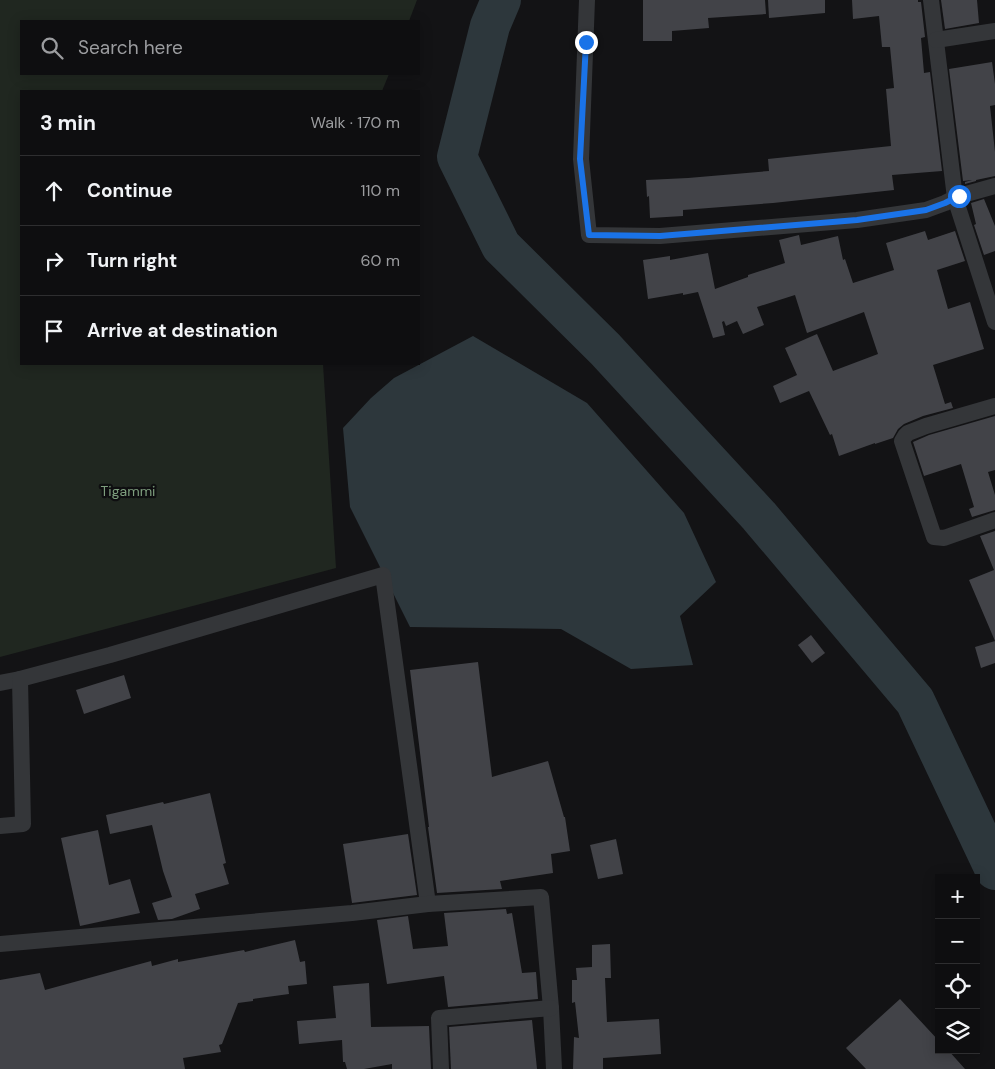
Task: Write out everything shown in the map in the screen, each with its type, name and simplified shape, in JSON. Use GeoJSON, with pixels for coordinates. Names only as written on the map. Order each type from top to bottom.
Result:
{"type":"FeatureCollection","features":[{"type":"Feature","properties":{"kind":"street"},"geometry":{"type":"LineString","coordinates":[[587,0],[580,159],[589,235],[660,236],[857,220],[926,210],[973,191],[995,186]]}},
{"type":"Feature","properties":{"kind":"street"},"geometry":{"type":"LineString","coordinates":[[931,0],[954,198],[995,322]]}},
{"type":"Feature","properties":{"kind":"street"},"geometry":{"type":"LineString","coordinates":[[936,40],[995,31]]}},
{"type":"Feature","properties":{"kind":"street"},"geometry":{"type":"LineString","coordinates":[[995,406],[926,426],[908,433],[902,441],[934,537],[944,538],[995,520]]}},
{"type":"Feature","properties":{"kind":"street"},"geometry":{"type":"LineString","coordinates":[[0,683],[110,654],[383,575],[428,904]]}},
{"type":"Feature","properties":{"kind":"street"},"geometry":{"type":"LineString","coordinates":[[0,826],[23,824],[20,679]]}},
{"type":"Feature","properties":{"kind":"street"},"geometry":{"type":"LineString","coordinates":[[0,944],[352,913],[428,904],[541,897],[551,1008],[554,1069]]}},
{"type":"Feature","properties":{"kind":"street"},"geometry":{"type":"LineString","coordinates":[[442,1069],[439,1018],[551,1008]]}},
{"type":"Feature","properties":{"kind":"green space","name":"Tigammi"},"geometry":{"type":"Polygon","coordinates":[[[0,0],[417,0],[409,20],[20,20],[20,75],[389,75],[382,90],[20,90],[20,365],[323,365],[336,568],[0,657],[0,0]]]}},
{"type":"Feature","properties":{"kind":"shaded area"},"geometry":{"type":"Polygon","coordinates":[[[473,336],[587,403],[684,513],[716,582],[680,616],[693,665],[631,669],[561,629],[410,627],[350,507],[343,428],[371,398],[394,378],[473,336]]]}},
{"type":"Feature","properties":{"kind":"building"},"geometry":{"type":"Polygon","coordinates":[[[643,0],[765,0],[766,14],[708,18],[709,28],[672,31],[672,41],[643,41],[643,0]]]}},
{"type":"Feature","properties":{"kind":"building"},"geometry":{"type":"Polygon","coordinates":[[[768,0],[825,0],[825,13],[769,18],[768,0]]]}},
{"type":"Feature","properties":{"kind":"building"},"geometry":{"type":"Polygon","coordinates":[[[852,0],[918,0],[918,2],[921,2],[925,37],[921,38],[924,73],[930,72],[942,171],[892,175],[894,190],[773,203],[683,210],[683,216],[650,218],[646,180],[769,171],[768,159],[891,146],[886,89],[894,88],[890,47],[882,47],[879,16],[853,19],[852,0]]]}},
{"type":"Feature","properties":{"kind":"building"},"geometry":{"type":"Polygon","coordinates":[[[941,0],[977,0],[979,23],[945,29],[941,0]]]}},
{"type":"Feature","properties":{"kind":"building"},"geometry":{"type":"Polygon","coordinates":[[[992,62],[995,105],[990,106],[995,152],[995,176],[965,184],[965,182],[972,180],[963,181],[949,69],[992,62]]]}},
{"type":"Feature","properties":{"kind":"building"},"geometry":{"type":"Polygon","coordinates":[[[984,199],[995,226],[995,251],[984,255],[974,225],[976,224],[971,203],[984,199]]]}},
{"type":"Feature","properties":{"kind":"building"},"geometry":{"type":"Polygon","coordinates":[[[925,231],[928,240],[955,231],[965,261],[937,270],[948,309],[970,302],[984,349],[933,365],[945,404],[951,402],[953,408],[923,416],[904,424],[898,429],[893,438],[839,456],[832,434],[830,435],[809,391],[780,403],[773,386],[797,375],[785,348],[817,334],[833,371],[878,354],[864,312],[807,333],[795,295],[757,307],[764,325],[743,334],[737,321],[726,326],[724,321],[722,322],[725,335],[713,338],[698,292],[648,299],[643,260],[670,256],[670,260],[708,253],[715,289],[748,277],[748,275],[785,263],[779,240],[799,235],[801,245],[838,236],[843,260],[845,259],[853,283],[894,270],[886,243],[925,231]]]}},
{"type":"Feature","properties":{"kind":"building"},"geometry":{"type":"Polygon","coordinates":[[[995,416],[995,470],[988,472],[995,495],[995,510],[972,517],[969,509],[974,507],[961,464],[924,476],[913,442],[929,435],[995,416]]]}},
{"type":"Feature","properties":{"kind":"building"},"geometry":{"type":"Polygon","coordinates":[[[995,531],[995,641],[969,580],[994,570],[980,536],[995,531]]]}},
{"type":"Feature","properties":{"kind":"building"},"geometry":{"type":"Polygon","coordinates":[[[811,635],[825,653],[812,663],[798,645],[811,635]]]}},
{"type":"Feature","properties":{"kind":"building"},"geometry":{"type":"Polygon","coordinates":[[[995,641],[995,663],[981,668],[975,647],[995,641]]]}},
{"type":"Feature","properties":{"kind":"building"},"geometry":{"type":"Polygon","coordinates":[[[478,662],[492,777],[548,761],[565,817],[570,851],[551,854],[553,873],[500,881],[502,889],[437,893],[410,670],[478,662]]]}},
{"type":"Feature","properties":{"kind":"building"},"geometry":{"type":"Polygon","coordinates":[[[124,675],[131,698],[84,714],[76,690],[124,675]]]}},
{"type":"Feature","properties":{"kind":"building"},"geometry":{"type":"Polygon","coordinates":[[[210,793],[226,863],[223,864],[229,884],[195,894],[200,909],[172,919],[158,920],[152,903],[172,897],[163,871],[152,825],[110,834],[106,815],[210,793]]]}},
{"type":"Feature","properties":{"kind":"building"},"geometry":{"type":"Polygon","coordinates":[[[98,830],[109,885],[130,879],[140,913],[80,926],[61,838],[98,830]]]}},
{"type":"Feature","properties":{"kind":"building"},"geometry":{"type":"Polygon","coordinates":[[[408,834],[417,895],[352,903],[343,844],[408,834]]]}},
{"type":"Feature","properties":{"kind":"building"},"geometry":{"type":"Polygon","coordinates":[[[616,839],[623,874],[598,879],[590,845],[616,839]]]}},
{"type":"Feature","properties":{"kind":"building"},"geometry":{"type":"Polygon","coordinates":[[[506,909],[507,914],[512,913],[522,973],[536,972],[538,999],[448,1007],[444,976],[387,984],[377,920],[408,916],[413,949],[448,946],[444,913],[506,909]]]}},
{"type":"Feature","properties":{"kind":"building"},"geometry":{"type":"Polygon","coordinates":[[[295,940],[300,962],[305,961],[307,984],[288,986],[289,994],[238,1003],[222,1044],[219,1045],[221,1052],[183,1058],[185,1069],[0,1069],[0,980],[40,973],[45,990],[151,961],[152,966],[178,959],[178,962],[244,950],[245,952],[295,940]]]}},
{"type":"Feature","properties":{"kind":"building"},"geometry":{"type":"Polygon","coordinates":[[[610,944],[611,978],[605,978],[607,1022],[659,1019],[661,1054],[603,1058],[603,1069],[573,1069],[574,1037],[579,1038],[575,1002],[572,1003],[572,980],[577,980],[576,968],[592,967],[592,945],[610,944]]]}},
{"type":"Feature","properties":{"kind":"building"},"geometry":{"type":"Polygon","coordinates":[[[369,983],[371,1027],[429,1026],[431,1069],[392,1069],[392,1064],[364,1069],[347,1069],[345,1062],[343,1062],[342,1040],[299,1044],[297,1021],[336,1018],[333,986],[369,983]]]}},
{"type":"Feature","properties":{"kind":"building"},"geometry":{"type":"Polygon","coordinates":[[[900,999],[935,1037],[935,1054],[952,1054],[965,1069],[866,1069],[846,1048],[900,999]]]}},
{"type":"Feature","properties":{"kind":"building"},"geometry":{"type":"Polygon","coordinates":[[[532,1020],[537,1069],[451,1069],[449,1027],[532,1020]]]}},
{"type":"Feature","properties":{"kind":"waterway"},"geometry":{"type":"LineString","coordinates":[[501,0],[490,26],[457,157],[501,246],[605,349],[759,516],[915,701],[995,870]]}},
{"type":"Feature","properties":{"kind":"route"},"geometry":{"type":"LineString","coordinates":[[586,42],[580,159],[589,235],[660,236],[857,220],[926,210],[959,196]]}}]}
